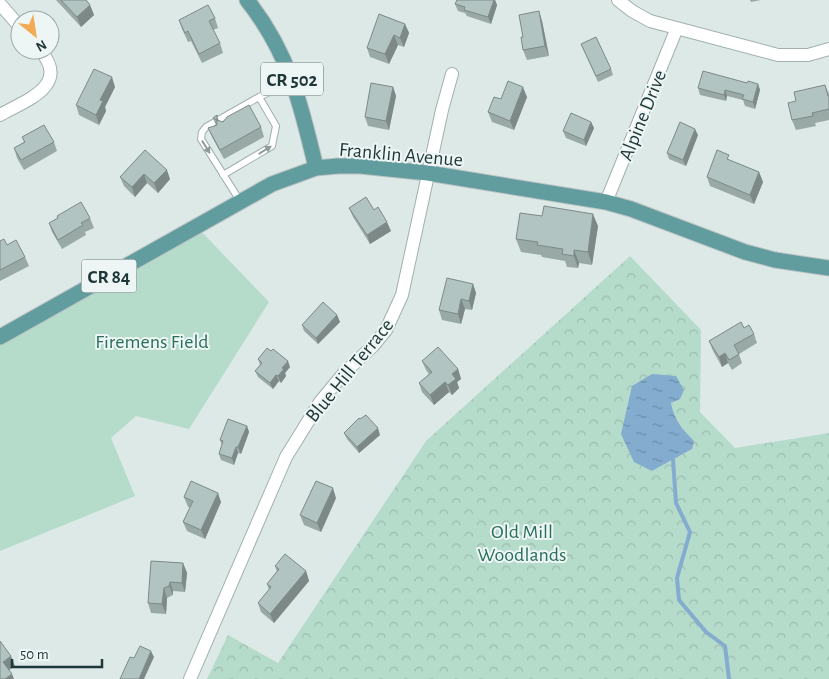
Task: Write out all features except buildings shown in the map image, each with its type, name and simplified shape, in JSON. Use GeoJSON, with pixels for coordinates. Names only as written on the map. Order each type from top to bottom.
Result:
{"type":"FeatureCollection","features":[{"type":"Feature","properties":{"kind":"main road","name":"CR 502"},"geometry":{"type":"LineString","coordinates":[[247,0],[274,39],[293,81],[305,118],[316,168]]}},
{"type":"Feature","properties":{"kind":"main road","name":"Franklin Avenue"},"geometry":{"type":"LineString","coordinates":[[0,337],[272,184],[316,168],[360,166],[428,173],[606,202],[631,209],[745,252],[775,260],[829,268]]}},
{"type":"Feature","properties":{"kind":"street"},"geometry":{"type":"LineString","coordinates":[[618,0],[632,11],[650,21],[778,55],[808,55],[829,49]]}},
{"type":"Feature","properties":{"kind":"street"},"geometry":{"type":"LineString","coordinates":[[0,4],[10,16]]}},
{"type":"Feature","properties":{"kind":"street","name":"Alpine Drive"},"geometry":{"type":"LineString","coordinates":[[606,202],[677,28]]}},
{"type":"Feature","properties":{"kind":"street"},"geometry":{"type":"LineString","coordinates":[[0,115],[42,91],[50,77],[51,69],[48,60]]}},
{"type":"Feature","properties":{"kind":"street","name":"Blue Hill Terrace"},"geometry":{"type":"LineString","coordinates":[[190,679],[286,456],[320,402],[344,373],[373,346],[386,330],[394,314],[402,295],[442,110],[452,74]]}},
{"type":"Feature","properties":{"kind":"lane"},"geometry":{"type":"LineString","coordinates":[[241,202],[201,139],[206,132],[206,127],[259,97],[293,81]]}},
{"type":"Feature","properties":{"kind":"lane"},"geometry":{"type":"LineString","coordinates":[[223,175],[272,146],[276,126],[259,97]]}},
{"type":"Feature","properties":{"kind":"lane"},"geometry":{"type":"LineString","coordinates":[[225,127],[230,113]]}},
{"type":"Feature","properties":{"kind":"green space","name":"Firemens Field"},"geometry":{"type":"Polygon","coordinates":[[[197,227],[269,302],[189,429],[136,416],[111,438],[135,496],[0,551],[0,337],[197,227]]]}},
{"type":"Feature","properties":{"kind":"green space","name":"Old Mill Woodlands"},"geometry":{"type":"Polygon","coordinates":[[[630,256],[701,330],[700,412],[735,448],[829,433],[829,679],[207,679],[228,635],[278,663],[426,441],[630,256]],[[676,376],[652,471],[692,449],[687,434],[673,415],[671,403],[680,399],[676,376]]]}},
{"type":"Feature","properties":{"kind":"water"},"geometry":{"type":"Polygon","coordinates":[[[652,374],[676,376],[684,390],[680,399],[671,403],[672,409],[679,424],[694,441],[692,449],[652,471],[634,462],[621,434],[632,386],[652,374]]]}},
{"type":"Feature","properties":{"kind":"waterway"},"geometry":{"type":"LineString","coordinates":[[673,459],[676,503],[690,532],[677,578],[679,600],[706,632],[725,646],[729,679]]}}]}
